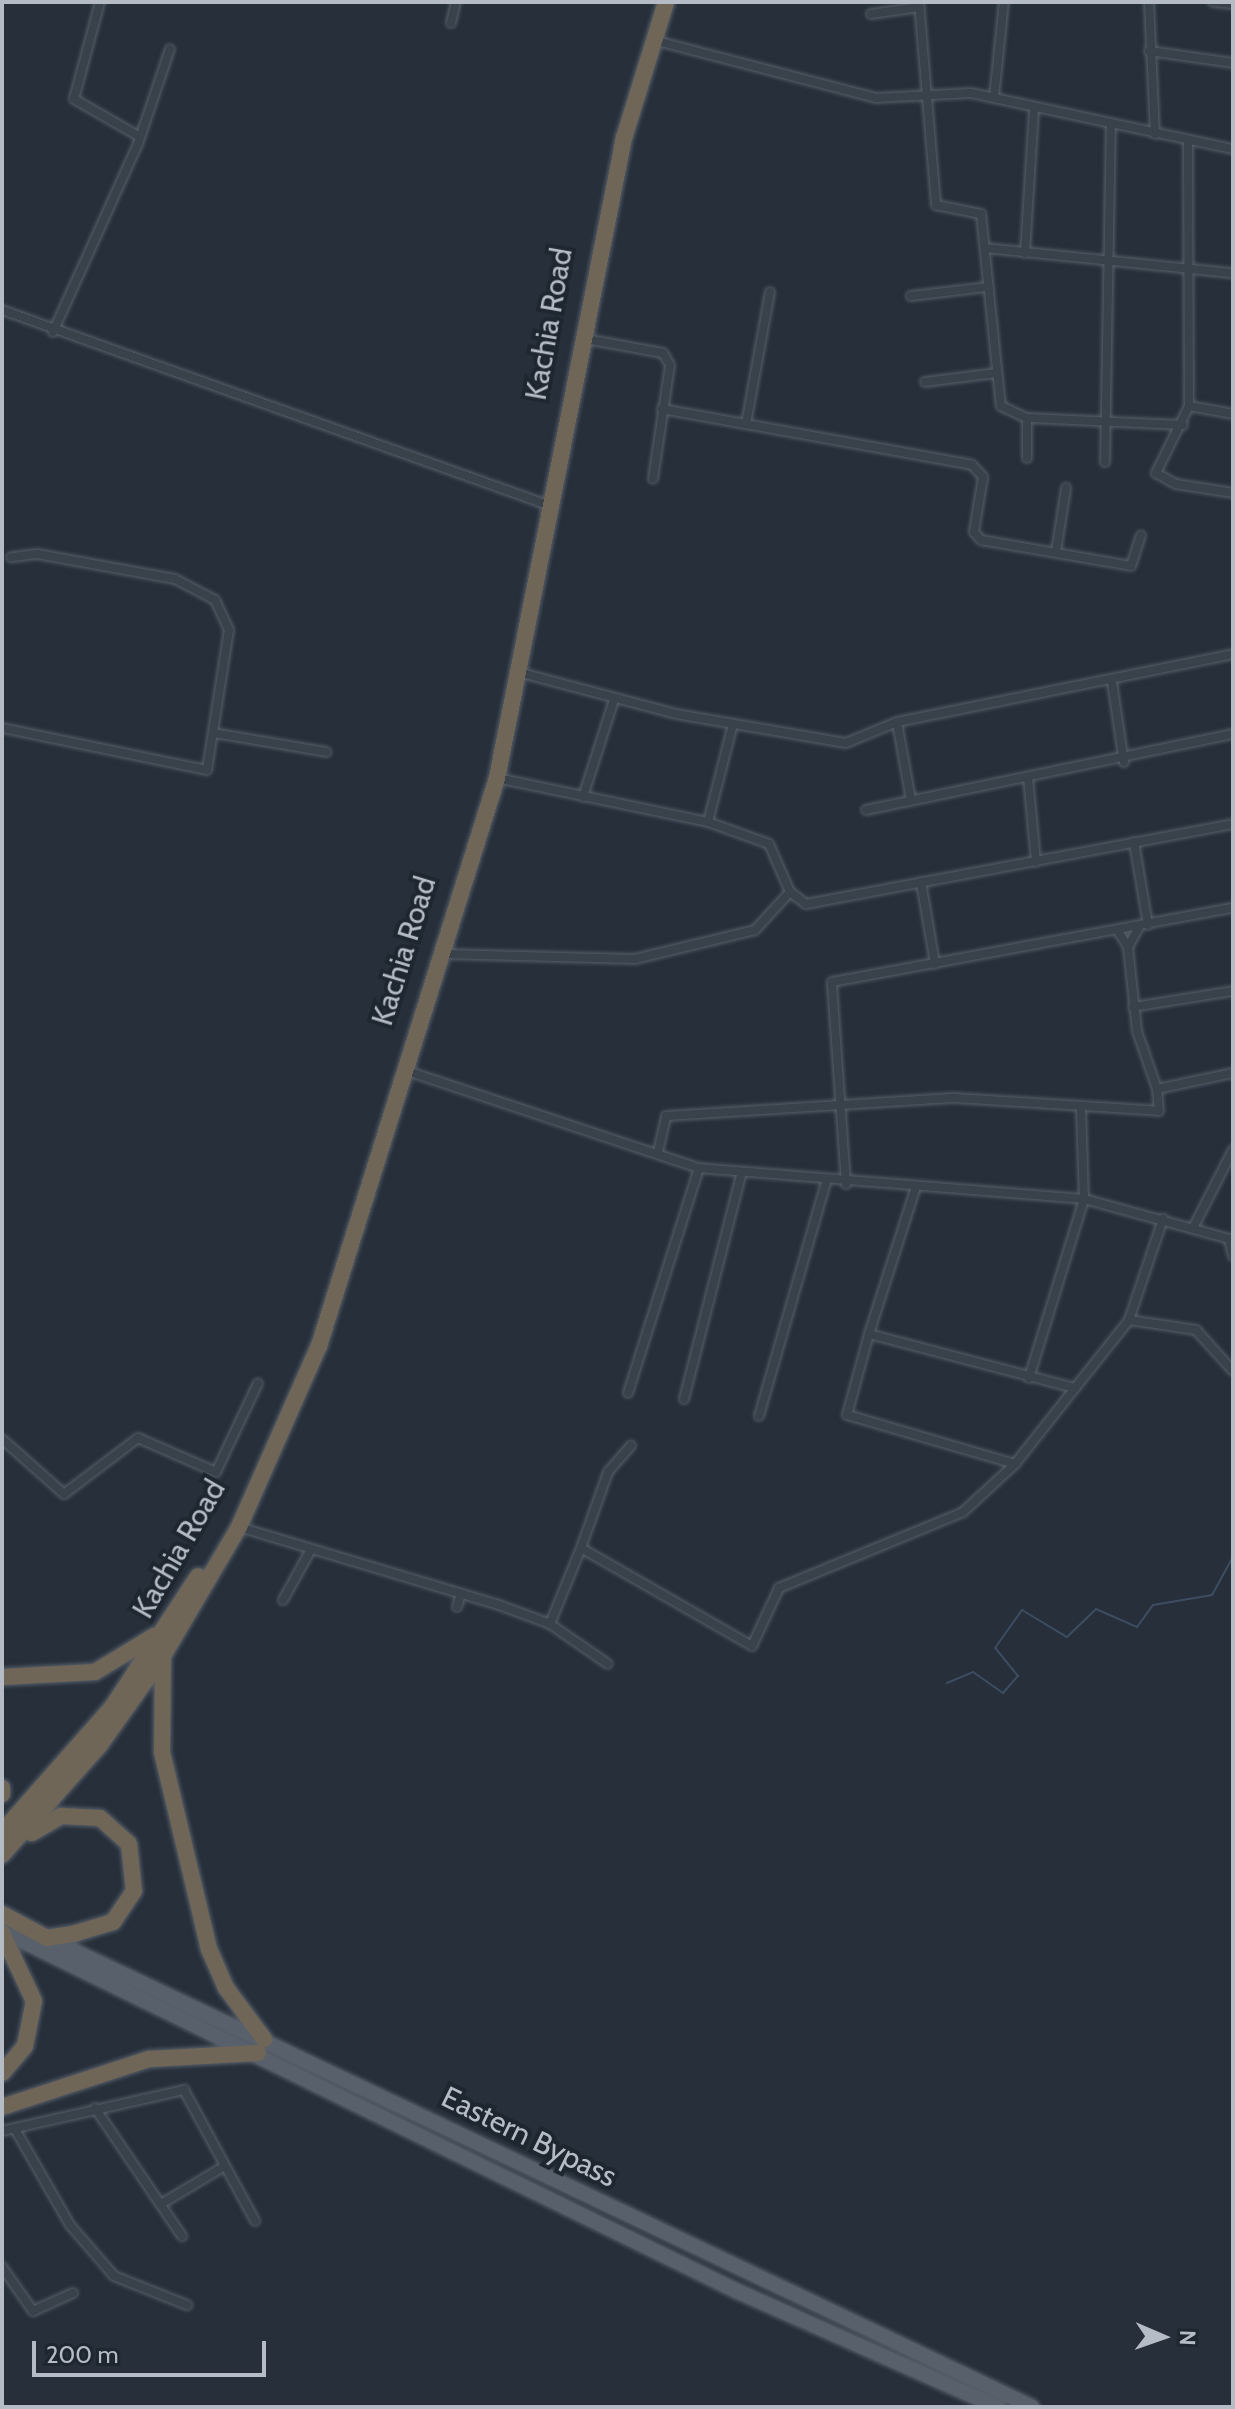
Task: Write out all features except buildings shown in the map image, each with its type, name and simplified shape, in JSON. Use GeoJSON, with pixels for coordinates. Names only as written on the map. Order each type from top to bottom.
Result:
{"type":"FeatureCollection","features":[{"type":"Feature","properties":{"kind":"highway","name":"Kachia Road"},"geometry":{"type":"LineString","coordinates":[[6,1844],[176,1620],[239,1527],[315,1356],[487,775],[545,504],[615,128],[655,2]]}},
{"type":"Feature","properties":{"kind":"highway","name":"Kachia Road"},"geometry":{"type":"LineString","coordinates":[[6,1844],[141,1689],[163,1656],[176,1620],[251,1481],[295,1382],[385,1124],[407,1071],[497,778],[521,673],[621,149],[666,2]]}},
{"type":"Feature","properties":{"kind":"highway"},"geometry":{"type":"LineString","coordinates":[[2,1677],[95,1672],[176,1620]]}},
{"type":"Feature","properties":{"kind":"highway"},"geometry":{"type":"LineString","coordinates":[[2,2107],[149,2059],[261,2046],[226,1988],[209,1949],[162,1752],[163,1656]]}},
{"type":"Feature","properties":{"kind":"highway"},"geometry":{"type":"LineString","coordinates":[[2,1788],[2,1794]]}},
{"type":"Feature","properties":{"kind":"highway"},"geometry":{"type":"LineString","coordinates":[[6,1844],[61,1816],[87,1814],[111,1824],[136,1858],[134,1891],[113,1922],[47,1938]]}},
{"type":"Feature","properties":{"kind":"highway","name":"Eastern Bypass"},"geometry":{"type":"LineString","coordinates":[[2,1914],[47,1938]]}},
{"type":"Feature","properties":{"kind":"highway"},"geometry":{"type":"LineString","coordinates":[[2,1932],[34,2001],[25,2046],[2,2073]]}},
{"type":"Feature","properties":{"kind":"main road","name":"Eastern Bypass"},"geometry":{"type":"LineString","coordinates":[[2,1932],[261,2046],[1032,2407]]}},
{"type":"Feature","properties":{"kind":"main road","name":"Eastern Bypass"},"geometry":{"type":"LineString","coordinates":[[47,1938],[737,2291],[998,2407]]}},
{"type":"Feature","properties":{"kind":"street"},"geometry":{"type":"LineString","coordinates":[[100,2],[74,99],[140,137]]}},
{"type":"Feature","properties":{"kind":"street"},"geometry":{"type":"LineString","coordinates":[[451,23],[456,2]]}},
{"type":"Feature","properties":{"kind":"street"},"geometry":{"type":"LineString","coordinates":[[994,98],[1004,2]]}},
{"type":"Feature","properties":{"kind":"street"},"geometry":{"type":"LineString","coordinates":[[1149,2],[1155,134]]}},
{"type":"Feature","properties":{"kind":"street"},"geometry":{"type":"LineString","coordinates":[[1213,2],[1233,4]]}},
{"type":"Feature","properties":{"kind":"street"},"geometry":{"type":"LineString","coordinates":[[871,14],[919,4],[936,205],[976,208],[985,248],[996,373],[1003,411],[1027,418],[1183,425]]}},
{"type":"Feature","properties":{"kind":"street"},"geometry":{"type":"LineString","coordinates":[[653,39],[845,92],[994,98],[1233,149]]}},
{"type":"Feature","properties":{"kind":"street"},"geometry":{"type":"LineString","coordinates":[[53,332],[140,137],[170,49]]}},
{"type":"Feature","properties":{"kind":"street"},"geometry":{"type":"LineString","coordinates":[[1149,51],[1233,63]]}},
{"type":"Feature","properties":{"kind":"street"},"geometry":{"type":"LineString","coordinates":[[1025,253],[1034,108]]}},
{"type":"Feature","properties":{"kind":"street"},"geometry":{"type":"LineString","coordinates":[[1105,462],[1110,420],[1111,124]]}},
{"type":"Feature","properties":{"kind":"street"},"geometry":{"type":"LineString","coordinates":[[1188,140],[1189,406],[1158,478],[1233,493]]}},
{"type":"Feature","properties":{"kind":"street"},"geometry":{"type":"LineString","coordinates":[[985,248],[1188,272],[1233,273]]}},
{"type":"Feature","properties":{"kind":"street"},"geometry":{"type":"LineString","coordinates":[[911,296],[988,287]]}},
{"type":"Feature","properties":{"kind":"street"},"geometry":{"type":"LineString","coordinates":[[746,424],[770,292]]}},
{"type":"Feature","properties":{"kind":"street"},"geometry":{"type":"LineString","coordinates":[[2,310],[53,332],[545,504]]}},
{"type":"Feature","properties":{"kind":"street"},"geometry":{"type":"LineString","coordinates":[[586,339],[663,353],[670,365],[653,479]]}},
{"type":"Feature","properties":{"kind":"street"},"geometry":{"type":"LineString","coordinates":[[925,382],[996,373]]}},
{"type":"Feature","properties":{"kind":"street"},"geometry":{"type":"LineString","coordinates":[[1189,406],[1233,414]]}},
{"type":"Feature","properties":{"kind":"street"},"geometry":{"type":"LineString","coordinates":[[662,409],[972,465],[983,477],[975,537],[1131,566],[1141,536]]}},
{"type":"Feature","properties":{"kind":"street"},"geometry":{"type":"LineString","coordinates":[[1027,418],[1027,458]]}},
{"type":"Feature","properties":{"kind":"street"},"geometry":{"type":"LineString","coordinates":[[1056,552],[1066,488]]}},
{"type":"Feature","properties":{"kind":"street"},"geometry":{"type":"LineString","coordinates":[[2,728],[207,770],[229,630],[215,600],[175,579],[37,554],[11,557]]}},
{"type":"Feature","properties":{"kind":"street"},"geometry":{"type":"LineString","coordinates":[[521,673],[614,700],[854,744],[872,728],[897,722],[1112,682],[1233,654]]}},
{"type":"Feature","properties":{"kind":"street"},"geometry":{"type":"LineString","coordinates":[[1112,682],[1124,762]]}},
{"type":"Feature","properties":{"kind":"street"},"geometry":{"type":"LineString","coordinates":[[583,797],[614,700]]}},
{"type":"Feature","properties":{"kind":"street"},"geometry":{"type":"LineString","coordinates":[[897,722],[911,800]]}},
{"type":"Feature","properties":{"kind":"street"},"geometry":{"type":"LineString","coordinates":[[708,822],[733,724]]}},
{"type":"Feature","properties":{"kind":"street"},"geometry":{"type":"LineString","coordinates":[[214,733],[326,752]]}},
{"type":"Feature","properties":{"kind":"street"},"geometry":{"type":"LineString","coordinates":[[866,810],[1028,777],[1124,762],[1233,734]]}},
{"type":"Feature","properties":{"kind":"street"},"geometry":{"type":"LineString","coordinates":[[1028,777],[1036,862]]}},
{"type":"Feature","properties":{"kind":"street"},"geometry":{"type":"LineString","coordinates":[[497,778],[708,822],[774,847],[790,892],[806,904],[1233,824]]}},
{"type":"Feature","properties":{"kind":"street"},"geometry":{"type":"LineString","coordinates":[[1128,947],[1144,926],[1134,842]]}},
{"type":"Feature","properties":{"kind":"street"},"geometry":{"type":"LineString","coordinates":[[921,882],[935,964]]}},
{"type":"Feature","properties":{"kind":"street"},"geometry":{"type":"LineString","coordinates":[[443,954],[635,959],[755,930],[790,892]]}},
{"type":"Feature","properties":{"kind":"street"},"geometry":{"type":"LineString","coordinates":[[846,1184],[843,1104],[832,982],[1233,908]]}},
{"type":"Feature","properties":{"kind":"street"},"geometry":{"type":"LineString","coordinates":[[658,1152],[666,1116],[955,1098],[1081,1109],[1159,1111],[1157,1089],[1133,1007],[1128,947],[1118,931]]}},
{"type":"Feature","properties":{"kind":"street"},"geometry":{"type":"LineString","coordinates":[[1133,1007],[1233,991]]}},
{"type":"Feature","properties":{"kind":"street"},"geometry":{"type":"LineString","coordinates":[[407,1071],[699,1168],[846,1184],[1084,1199],[1231,1239],[1233,1256]]}},
{"type":"Feature","properties":{"kind":"street"},"geometry":{"type":"LineString","coordinates":[[1157,1089],[1233,1073]]}},
{"type":"Feature","properties":{"kind":"street"},"geometry":{"type":"LineString","coordinates":[[1029,1378],[1084,1199],[1081,1109]]}},
{"type":"Feature","properties":{"kind":"street"},"geometry":{"type":"LineString","coordinates":[[1193,1228],[1233,1150]]}},
{"type":"Feature","properties":{"kind":"street"},"geometry":{"type":"LineString","coordinates":[[628,1393],[699,1168]]}},
{"type":"Feature","properties":{"kind":"street"},"geometry":{"type":"LineString","coordinates":[[684,1399],[742,1172]]}},
{"type":"Feature","properties":{"kind":"street"},"geometry":{"type":"LineString","coordinates":[[759,1416],[826,1182]]}},
{"type":"Feature","properties":{"kind":"street"},"geometry":{"type":"LineString","coordinates":[[916,1187],[869,1334],[847,1415],[1015,1464]]}},
{"type":"Feature","properties":{"kind":"street"},"geometry":{"type":"LineString","coordinates":[[581,1548],[752,1646],[779,1588],[963,1512],[1015,1464],[1129,1320],[1163,1219]]}},
{"type":"Feature","properties":{"kind":"street"},"geometry":{"type":"LineString","coordinates":[[1129,1320],[1196,1330],[1233,1371]]}},
{"type":"Feature","properties":{"kind":"street"},"geometry":{"type":"LineString","coordinates":[[869,1334],[1075,1388]]}},
{"type":"Feature","properties":{"kind":"street"},"geometry":{"type":"LineString","coordinates":[[2,1439],[64,1494],[138,1438],[216,1472],[258,1383]]}},
{"type":"Feature","properties":{"kind":"street"},"geometry":{"type":"LineString","coordinates":[[550,1624],[608,1472],[631,1446]]}},
{"type":"Feature","properties":{"kind":"street"},"geometry":{"type":"LineString","coordinates":[[239,1527],[309,1553],[461,1594],[550,1624],[608,1664]]}},
{"type":"Feature","properties":{"kind":"street"},"geometry":{"type":"LineString","coordinates":[[283,1600],[309,1553]]}},
{"type":"Feature","properties":{"kind":"street"},"geometry":{"type":"LineString","coordinates":[[457,1607],[461,1594]]}},
{"type":"Feature","properties":{"kind":"street"},"geometry":{"type":"LineString","coordinates":[[2,2131],[184,2090],[223,2167],[255,2221]]}},
{"type":"Feature","properties":{"kind":"street"},"geometry":{"type":"LineString","coordinates":[[95,2108],[182,2236]]}},
{"type":"Feature","properties":{"kind":"street"},"geometry":{"type":"LineString","coordinates":[[15,2129],[70,2225],[114,2276],[187,2305]]}},
{"type":"Feature","properties":{"kind":"street"},"geometry":{"type":"LineString","coordinates":[[161,2204],[223,2167]]}},
{"type":"Feature","properties":{"kind":"street"},"geometry":{"type":"LineString","coordinates":[[2,2267],[33,2311],[73,2293]]}},
{"type":"Feature","properties":{"kind":"waterway"},"geometry":{"type":"LineString","coordinates":[[947,1683],[973,1672],[1003,1693],[1018,1676],[995,1648],[1022,1610],[1067,1637],[1096,1609],[1137,1627],[1153,1605],[1212,1595],[1233,1557]]}}]}
